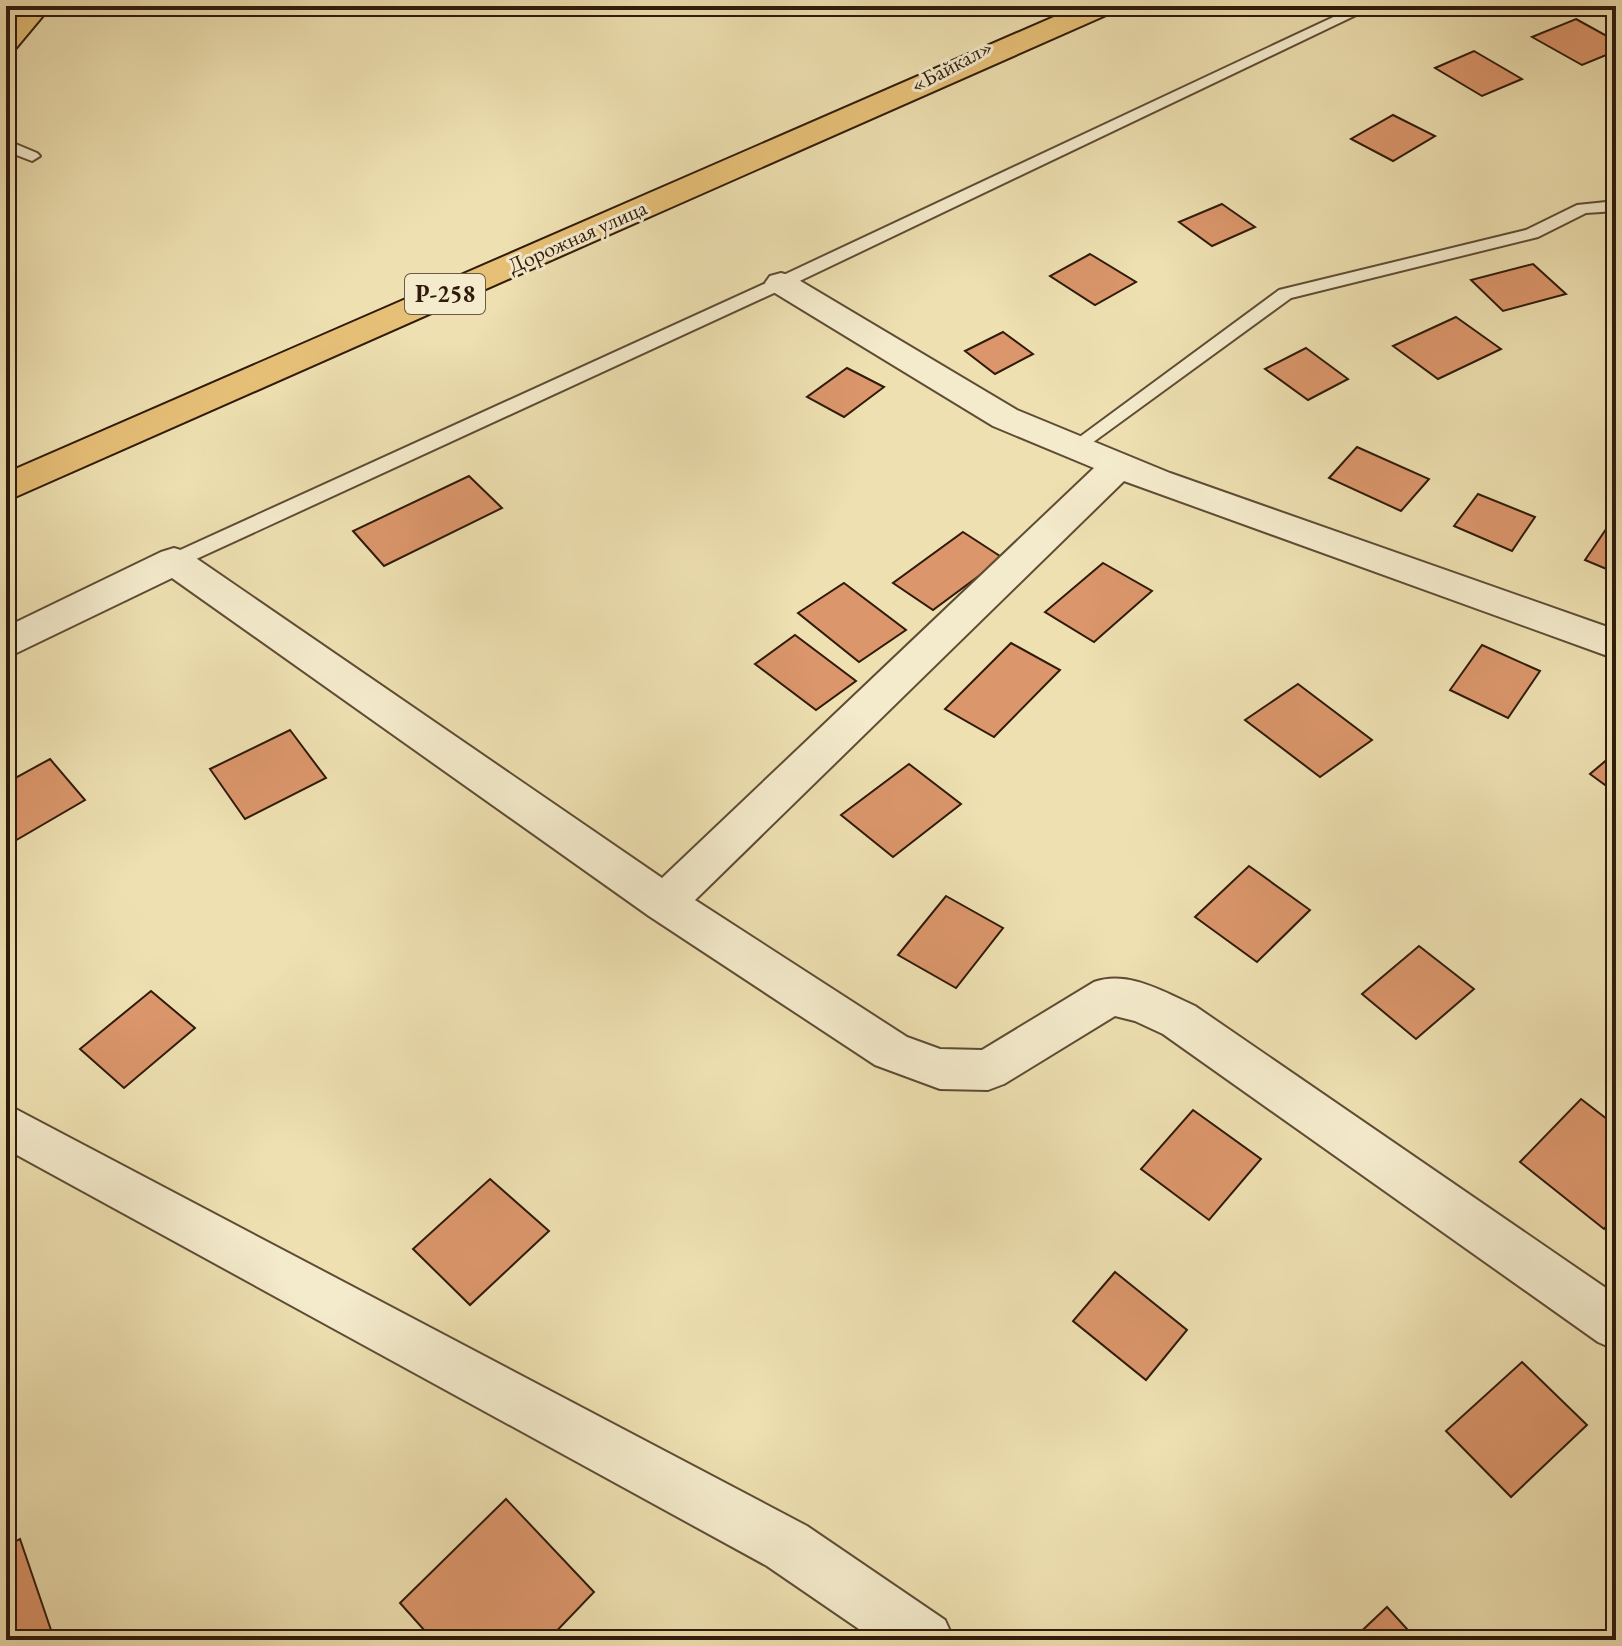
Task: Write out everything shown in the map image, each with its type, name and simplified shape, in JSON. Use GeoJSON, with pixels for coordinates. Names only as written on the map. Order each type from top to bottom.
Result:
{"type":"FeatureCollection","features":[{"type":"Feature","properties":{"kind":"main road"},"geometry":{"type":"LineString","coordinates":[[6,42],[37,6]]}},
{"type":"Feature","properties":{"kind":"main road","name":"«Байкал»"},"geometry":{"type":"LineString","coordinates":[[884,100],[1059,6]]}},
{"type":"Feature","properties":{"kind":"main road"},"geometry":{"type":"LineString","coordinates":[[884,100],[1103,6]]}},
{"type":"Feature","properties":{"kind":"main road","name":"Дорожная улица"},"geometry":{"type":"LineString","coordinates":[[6,488],[884,100]]}},
{"type":"Feature","properties":{"kind":"street"},"geometry":{"type":"LineString","coordinates":[[781,283],[1005,418],[1119,465],[1616,645]]}},
{"type":"Feature","properties":{"kind":"street"},"geometry":{"type":"LineString","coordinates":[[664,903],[1119,465]]}},
{"type":"Feature","properties":{"kind":"street"},"geometry":{"type":"LineString","coordinates":[[6,644],[174,561],[664,903],[891,1051],[940,1069],[988,1070],[1110,996],[1143,1003],[1179,1020],[1616,1325]]}},
{"type":"Feature","properties":{"kind":"street"},"geometry":{"type":"LineString","coordinates":[[6,1125],[787,1546],[925,1640]]}},
{"type":"Feature","properties":{"kind":"lane"},"geometry":{"type":"LineString","coordinates":[[174,561],[781,283],[1368,6]]}},
{"type":"Feature","properties":{"kind":"lane"},"geometry":{"type":"LineString","coordinates":[[6,145],[32,156]]}},
{"type":"Feature","properties":{"kind":"lane"},"geometry":{"type":"LineString","coordinates":[[1075,447],[1285,294],[1532,234],[1583,208],[1616,206]]}},
{"type":"Feature","properties":{"kind":"building"},"geometry":{"type":"Polygon","coordinates":[[[1576,19],[1616,41],[1616,51],[1582,65],[1532,37],[1576,19]]]}},
{"type":"Feature","properties":{"kind":"building"},"geometry":{"type":"Polygon","coordinates":[[[1474,51],[1522,79],[1482,96],[1435,68],[1474,51]]]}},
{"type":"Feature","properties":{"kind":"building"},"geometry":{"type":"Polygon","coordinates":[[[1393,115],[1435,136],[1393,161],[1351,139],[1393,115]]]}},
{"type":"Feature","properties":{"kind":"building"},"geometry":{"type":"Polygon","coordinates":[[[1222,204],[1255,227],[1212,246],[1179,222],[1222,204]]]}},
{"type":"Feature","properties":{"kind":"building"},"geometry":{"type":"Polygon","coordinates":[[[1090,254],[1136,282],[1095,305],[1050,276],[1090,254]]]}},
{"type":"Feature","properties":{"kind":"building"},"geometry":{"type":"Polygon","coordinates":[[[1533,264],[1566,294],[1503,311],[1471,280],[1533,264]]]}},
{"type":"Feature","properties":{"kind":"building"},"geometry":{"type":"Polygon","coordinates":[[[1456,317],[1501,349],[1438,379],[1393,346],[1456,317]]]}},
{"type":"Feature","properties":{"kind":"building"},"geometry":{"type":"Polygon","coordinates":[[[1003,332],[1033,354],[995,374],[965,351],[1003,332]]]}},
{"type":"Feature","properties":{"kind":"building"},"geometry":{"type":"Polygon","coordinates":[[[1306,348],[1348,379],[1308,400],[1265,369],[1306,348]]]}},
{"type":"Feature","properties":{"kind":"building"},"geometry":{"type":"Polygon","coordinates":[[[847,368],[884,387],[844,417],[807,397],[847,368]]]}},
{"type":"Feature","properties":{"kind":"building"},"geometry":{"type":"Polygon","coordinates":[[[1357,447],[1429,479],[1401,511],[1329,478],[1357,447]]]}},
{"type":"Feature","properties":{"kind":"building"},"geometry":{"type":"Polygon","coordinates":[[[469,476],[502,508],[384,566],[353,531],[469,476]]]}},
{"type":"Feature","properties":{"kind":"building"},"geometry":{"type":"Polygon","coordinates":[[[1478,494],[1535,517],[1512,551],[1454,526],[1478,494]]]}},
{"type":"Feature","properties":{"kind":"building"},"geometry":{"type":"Polygon","coordinates":[[[1613,519],[1616,520],[1616,573],[1585,560],[1613,519]]]}},
{"type":"Feature","properties":{"kind":"building"},"geometry":{"type":"Polygon","coordinates":[[[963,532],[1003,558],[933,610],[893,583],[963,532]]]}},
{"type":"Feature","properties":{"kind":"building"},"geometry":{"type":"Polygon","coordinates":[[[1103,563],[1152,591],[1094,642],[1045,612],[1103,563]]]}},
{"type":"Feature","properties":{"kind":"building"},"geometry":{"type":"Polygon","coordinates":[[[844,583],[906,630],[859,662],[798,613],[844,583]]]}},
{"type":"Feature","properties":{"kind":"building"},"geometry":{"type":"Polygon","coordinates":[[[795,635],[856,681],[816,710],[755,664],[795,635]]]}},
{"type":"Feature","properties":{"kind":"building"},"geometry":{"type":"Polygon","coordinates":[[[1011,643],[1060,670],[994,737],[945,709],[1011,643]]]}},
{"type":"Feature","properties":{"kind":"building"},"geometry":{"type":"Polygon","coordinates":[[[1482,645],[1540,671],[1508,718],[1450,690],[1482,645]]]}},
{"type":"Feature","properties":{"kind":"building"},"geometry":{"type":"Polygon","coordinates":[[[1298,684],[1372,740],[1320,777],[1245,720],[1298,684]]]}},
{"type":"Feature","properties":{"kind":"building"},"geometry":{"type":"Polygon","coordinates":[[[290,730],[326,778],[245,819],[210,769],[290,730]]]}},
{"type":"Feature","properties":{"kind":"building"},"geometry":{"type":"Polygon","coordinates":[[[1616,752],[1616,793],[1590,774],[1616,752]]]}},
{"type":"Feature","properties":{"kind":"building"},"geometry":{"type":"Polygon","coordinates":[[[50,759],[85,800],[13,842],[6,832],[6,783],[50,759]]]}},
{"type":"Feature","properties":{"kind":"building"},"geometry":{"type":"Polygon","coordinates":[[[909,764],[961,804],[893,857],[841,815],[909,764]]]}},
{"type":"Feature","properties":{"kind":"building"},"geometry":{"type":"Polygon","coordinates":[[[1249,866],[1310,910],[1257,962],[1195,917],[1249,866]]]}},
{"type":"Feature","properties":{"kind":"building"},"geometry":{"type":"Polygon","coordinates":[[[946,896],[1003,928],[956,988],[898,955],[946,896]]]}},
{"type":"Feature","properties":{"kind":"building"},"geometry":{"type":"Polygon","coordinates":[[[1419,946],[1474,989],[1416,1039],[1362,994],[1419,946]]]}},
{"type":"Feature","properties":{"kind":"building"},"geometry":{"type":"Polygon","coordinates":[[[151,991],[195,1028],[124,1088],[80,1049],[151,991]]]}},
{"type":"Feature","properties":{"kind":"building"},"geometry":{"type":"Polygon","coordinates":[[[1581,1099],[1616,1126],[1616,1216],[1604,1229],[1520,1162],[1581,1099]]]}},
{"type":"Feature","properties":{"kind":"building"},"geometry":{"type":"Polygon","coordinates":[[[1193,1110],[1261,1159],[1209,1220],[1141,1169],[1193,1110]]]}},
{"type":"Feature","properties":{"kind":"building"},"geometry":{"type":"Polygon","coordinates":[[[490,1179],[549,1231],[470,1305],[413,1249],[490,1179]]]}},
{"type":"Feature","properties":{"kind":"building"},"geometry":{"type":"Polygon","coordinates":[[[1115,1272],[1187,1330],[1146,1380],[1073,1321],[1115,1272]]]}},
{"type":"Feature","properties":{"kind":"building"},"geometry":{"type":"Polygon","coordinates":[[[1522,1362],[1587,1425],[1511,1497],[1446,1431],[1522,1362]]]}},
{"type":"Feature","properties":{"kind":"building"},"geometry":{"type":"Polygon","coordinates":[[[506,1499],[594,1592],[548,1640],[433,1640],[400,1603],[506,1499]]]}},
{"type":"Feature","properties":{"kind":"building"},"geometry":{"type":"Polygon","coordinates":[[[20,1539],[51,1630],[33,1640],[6,1640],[6,1547],[20,1539]]]}},
{"type":"Feature","properties":{"kind":"building"},"geometry":{"type":"Polygon","coordinates":[[[1387,1607],[1417,1640],[1352,1640],[1387,1607]]]}}]}
